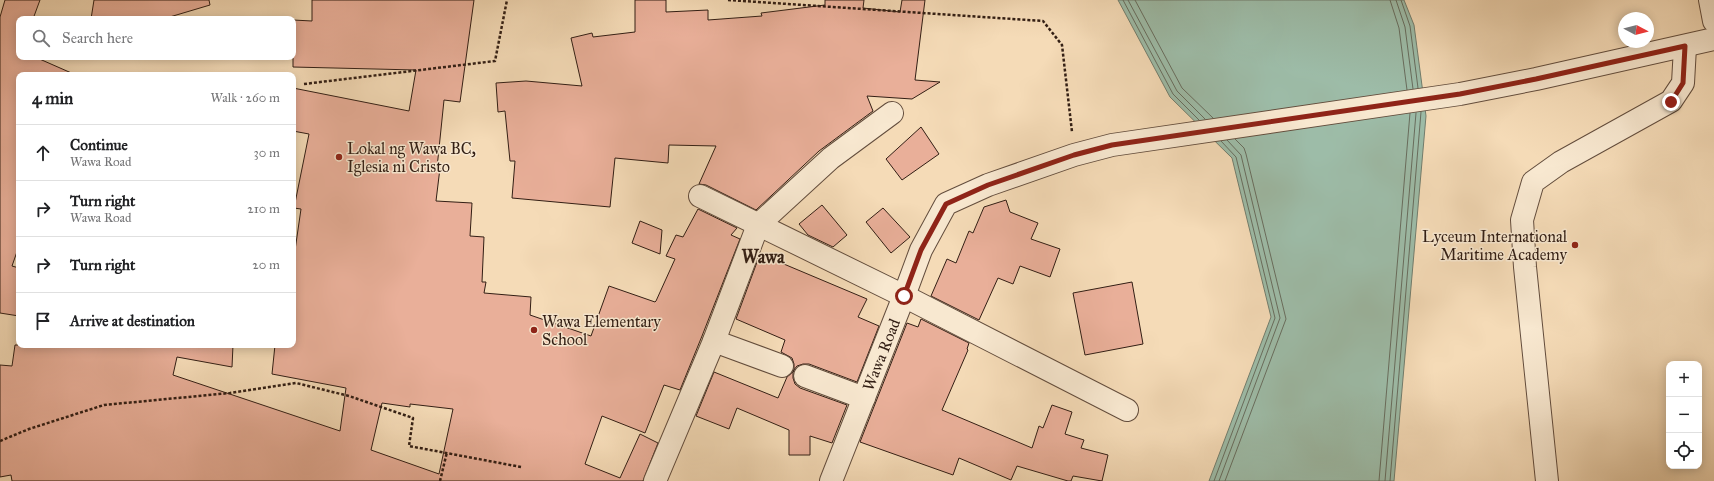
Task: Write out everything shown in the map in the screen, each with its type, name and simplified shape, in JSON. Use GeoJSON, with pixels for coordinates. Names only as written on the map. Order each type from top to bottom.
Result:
{"type":"FeatureCollection","features":[{"type":"Feature","properties":{"kind":"street"},"geometry":{"type":"LineString","coordinates":[[1710,0],[1714,21]]}},
{"type":"Feature","properties":{"kind":"street","name":"Wawa Road"},"geometry":{"type":"LineString","coordinates":[[831,481],[921,250],[946,204],[988,185],[1074,155],[1112,145],[1460,94],[1536,79],[1714,39]]}},
{"type":"Feature","properties":{"kind":"street"},"geometry":{"type":"LineString","coordinates":[[1547,481],[1525,267],[1522,220],[1534,182],[1561,162],[1671,102],[1683,83],[1685,46]]}},
{"type":"Feature","properties":{"kind":"street"},"geometry":{"type":"LineString","coordinates":[[655,481],[714,341],[758,224],[831,158],[892,113]]}},
{"type":"Feature","properties":{"kind":"street"},"geometry":{"type":"LineString","coordinates":[[700,196],[904,296],[1127,410]]}},
{"type":"Feature","properties":{"kind":"street"},"geometry":{"type":"LineString","coordinates":[[714,341],[782,366]]}},
{"type":"Feature","properties":{"kind":"street"},"geometry":{"type":"LineString","coordinates":[[805,376],[864,398]]}},
{"type":"Feature","properties":{"kind":"path"},"geometry":{"type":"LineString","coordinates":[[304,84],[495,62],[507,0]]}},
{"type":"Feature","properties":{"kind":"path"},"geometry":{"type":"LineString","coordinates":[[728,0],[1043,21],[1062,45],[1074,155]]}},
{"type":"Feature","properties":{"kind":"path"},"geometry":{"type":"LineString","coordinates":[[0,441],[29,429],[104,405],[230,393],[296,383],[349,396],[413,418],[409,446],[521,467]]}},
{"type":"Feature","properties":{"kind":"path"},"geometry":{"type":"LineString","coordinates":[[440,481],[447,452]]}},
{"type":"Feature","properties":{"kind":"water"},"geometry":{"type":"Polygon","coordinates":[[[1118,0],[1404,0],[1414,25],[1426,116],[1394,481],[1209,481],[1271,317],[1232,158],[1170,97],[1118,0]]]}},
{"type":"Feature","properties":{"kind":"building"},"geometry":{"type":"Polygon","coordinates":[[[5,0],[40,0],[34,16],[16,16],[16,60],[42,60],[69,72],[16,72],[16,255],[12,266],[16,267],[16,316],[0,313],[0,17],[5,0]]]}},
{"type":"Feature","properties":{"kind":"building"},"geometry":{"type":"Polygon","coordinates":[[[94,0],[209,0],[210,5],[173,16],[91,16],[94,0]]]}},
{"type":"Feature","properties":{"kind":"building"},"geometry":{"type":"Polygon","coordinates":[[[312,0],[474,0],[460,102],[444,100],[437,168],[440,168],[436,201],[472,203],[470,236],[484,237],[482,282],[486,282],[484,293],[531,297],[530,315],[591,336],[609,286],[655,302],[656,301],[675,259],[666,256],[676,235],[683,237],[698,209],[737,228],[731,235],[740,239],[680,390],[664,385],[645,433],[602,416],[585,464],[620,478],[640,434],[658,443],[643,481],[12,481],[11,475],[0,477],[0,365],[12,366],[15,345],[16,348],[233,348],[232,367],[177,357],[173,375],[340,431],[346,388],[272,374],[275,348],[296,348],[296,243],[301,209],[296,208],[296,198],[309,134],[296,132],[296,89],[409,111],[416,70],[293,67],[293,60],[296,60],[296,20],[312,21],[312,0]],[[382,403],[371,450],[439,474],[453,409],[410,404],[410,407],[382,403]]]}},
{"type":"Feature","properties":{"kind":"building"},"geometry":{"type":"Polygon","coordinates":[[[635,0],[666,0],[666,12],[708,10],[708,20],[762,16],[761,13],[825,5],[825,0],[864,0],[863,8],[900,12],[902,0],[925,0],[915,80],[940,82],[912,99],[867,96],[873,111],[819,151],[756,210],[706,185],[699,184],[716,146],[669,145],[668,163],[615,158],[610,207],[512,198],[515,161],[510,161],[505,111],[498,112],[496,83],[526,81],[582,86],[571,38],[592,33],[593,37],[635,32],[635,0]]]}},
{"type":"Feature","properties":{"kind":"building"},"geometry":{"type":"Polygon","coordinates":[[[921,127],[939,154],[902,180],[886,159],[921,127]]]}},
{"type":"Feature","properties":{"kind":"building"},"geometry":{"type":"Polygon","coordinates":[[[1006,200],[1010,212],[1038,223],[1031,239],[1060,249],[1050,277],[1020,266],[1013,284],[998,278],[979,320],[931,296],[947,259],[956,263],[969,231],[973,233],[984,207],[1006,200]]]}},
{"type":"Feature","properties":{"kind":"building"},"geometry":{"type":"Polygon","coordinates":[[[822,205],[847,235],[833,247],[808,235],[799,224],[822,205]]]}},
{"type":"Feature","properties":{"kind":"building"},"geometry":{"type":"Polygon","coordinates":[[[883,208],[910,237],[891,253],[866,222],[883,208]]]}},
{"type":"Feature","properties":{"kind":"building"},"geometry":{"type":"Polygon","coordinates":[[[640,221],[662,230],[660,254],[632,243],[640,221]]]}},
{"type":"Feature","properties":{"kind":"building"},"geometry":{"type":"Polygon","coordinates":[[[760,254],[867,299],[858,317],[879,326],[857,382],[809,364],[797,366],[794,370],[792,358],[781,352],[785,340],[736,319],[760,254]]]}},
{"type":"Feature","properties":{"kind":"building"},"geometry":{"type":"Polygon","coordinates":[[[1132,282],[1143,344],[1085,355],[1073,293],[1132,282]]]}},
{"type":"Feature","properties":{"kind":"building"},"geometry":{"type":"Polygon","coordinates":[[[921,319],[969,343],[968,350],[942,410],[1032,448],[1039,426],[1043,428],[1052,405],[1072,412],[1065,434],[1084,440],[1081,448],[1108,455],[1102,481],[1073,476],[1071,481],[1068,481],[1017,466],[1011,480],[959,458],[953,475],[860,442],[907,323],[918,327],[921,319]]]}},
{"type":"Feature","properties":{"kind":"building"},"geometry":{"type":"Polygon","coordinates":[[[714,372],[778,398],[787,377],[793,372],[795,384],[800,388],[847,405],[832,443],[810,436],[810,455],[789,455],[789,430],[737,408],[729,429],[696,416],[714,372]]]}},
{"type":"Feature","properties":{"kind":"place","name":"Lokal ng Wawa BC, Iglesia ni Cristo"},"geometry":{"type":"Point","coordinates":[339,157]}},
{"type":"Feature","properties":{"kind":"place","name":"Lyceum International Maritime Academy"},"geometry":{"type":"Point","coordinates":[1575,245]}},
{"type":"Feature","properties":{"kind":"place","name":"Wawa Elementary School"},"geometry":{"type":"Point","coordinates":[534,330]}},
{"type":"Feature","properties":{"kind":"district","name":"Wawa"},"geometry":{"type":"Point","coordinates":[763,257]}},
{"type":"Feature","properties":{"kind":"route"},"geometry":{"type":"LineString","coordinates":[[904,296],[921,250],[946,204],[988,185],[1074,155],[1112,145],[1460,94],[1685,46],[1683,83],[1671,102]]}}]}
